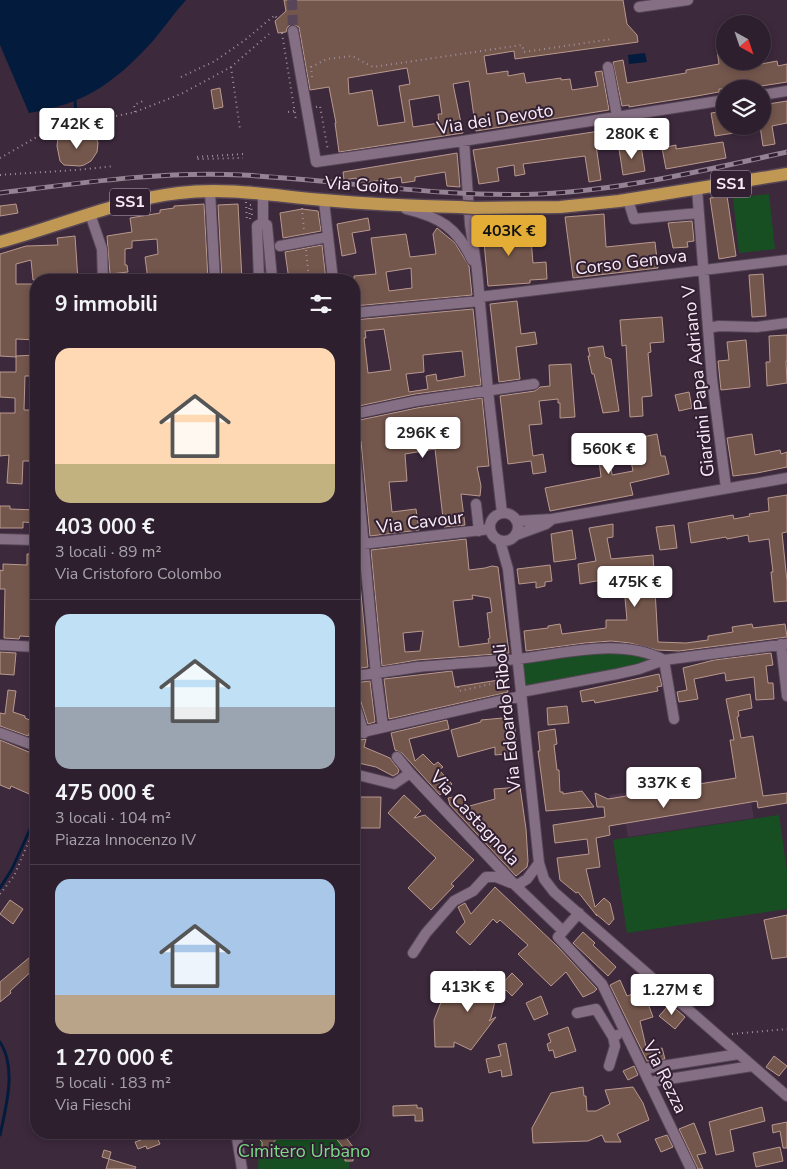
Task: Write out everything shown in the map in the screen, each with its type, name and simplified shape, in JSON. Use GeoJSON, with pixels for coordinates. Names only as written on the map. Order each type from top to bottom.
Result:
{"type":"FeatureCollection","features":[{"type":"Feature","properties":{"kind":"main road","name":"SS1"},"geometry":{"type":"LineString","coordinates":[[475,208],[560,207],[628,200],[787,174]]}},
{"type":"Feature","properties":{"kind":"main road","name":"SS1"},"geometry":{"type":"LineString","coordinates":[[0,242],[149,197],[181,192],[233,191],[263,195]]}},
{"type":"Feature","properties":{"kind":"main road","name":"Via Goito"},"geometry":{"type":"LineString","coordinates":[[263,195],[390,205],[475,208]]}},
{"type":"Feature","properties":{"kind":"street"},"geometry":{"type":"LineString","coordinates":[[639,7],[688,0]]}},
{"type":"Feature","properties":{"kind":"street","name":"Via dei Devoto"},"geometry":{"type":"LineString","coordinates":[[294,32],[316,162],[716,101]]}},
{"type":"Feature","properties":{"kind":"street"},"geometry":{"type":"LineString","coordinates":[[608,67],[616,116]]}},
{"type":"Feature","properties":{"kind":"street"},"geometry":{"type":"LineString","coordinates":[[771,94],[787,91]]}},
{"type":"Feature","properties":{"kind":"street"},"geometry":{"type":"LineString","coordinates":[[464,141],[470,224],[477,270],[502,513]]}},
{"type":"Feature","properties":{"kind":"street","name":"Giardini Papa Adriano V"},"geometry":{"type":"LineString","coordinates":[[697,189],[712,379],[726,488]]}},
{"type":"Feature","properties":{"kind":"street"},"geometry":{"type":"LineString","coordinates":[[210,192],[215,274]]}},
{"type":"Feature","properties":{"kind":"street"},"geometry":{"type":"LineString","coordinates":[[258,274],[257,226],[265,223],[263,195]]}},
{"type":"Feature","properties":{"kind":"street"},"geometry":{"type":"LineString","coordinates":[[324,200],[332,274]]}},
{"type":"Feature","properties":{"kind":"street"},"geometry":{"type":"LineString","coordinates":[[628,200],[634,219],[699,213]]}},
{"type":"Feature","properties":{"kind":"street"},"geometry":{"type":"LineString","coordinates":[[390,205],[428,214],[449,227],[466,246],[477,270]]}},
{"type":"Feature","properties":{"kind":"street"},"geometry":{"type":"LineString","coordinates":[[475,208],[480,259],[477,270]]}},
{"type":"Feature","properties":{"kind":"street"},"geometry":{"type":"LineString","coordinates":[[90,214],[102,249],[103,274]]}},
{"type":"Feature","properties":{"kind":"street"},"geometry":{"type":"LineString","coordinates":[[280,246],[328,237]]}},
{"type":"Feature","properties":{"kind":"street","name":"Corso Genova"},"geometry":{"type":"LineString","coordinates":[[360,312],[787,260]]}},
{"type":"Feature","properties":{"kind":"street"},"geometry":{"type":"LineString","coordinates":[[708,328],[719,326],[757,327],[787,323]]}},
{"type":"Feature","properties":{"kind":"street"},"geometry":{"type":"LineString","coordinates":[[360,413],[416,401],[534,384]]}},
{"type":"Feature","properties":{"kind":"street"},"geometry":{"type":"LineString","coordinates":[[517,521],[552,519],[787,478]]}},
{"type":"Feature","properties":{"kind":"street"},"geometry":{"type":"LineString","coordinates":[[476,504],[479,531]]}},
{"type":"Feature","properties":{"kind":"street"},"geometry":{"type":"LineString","coordinates":[[514,537],[519,526],[513,516],[502,513],[493,518],[490,530],[495,538],[505,542],[546,524],[552,519]]}},
{"type":"Feature","properties":{"kind":"street","name":"Via Cavour"},"geometry":{"type":"LineString","coordinates":[[360,545],[490,530]]}},
{"type":"Feature","properties":{"kind":"street","name":"Via Edoardo Riboli"},"geometry":{"type":"LineString","coordinates":[[508,569],[514,537]]}},
{"type":"Feature","properties":{"kind":"street"},"geometry":{"type":"LineString","coordinates":[[0,539],[30,540]]}},
{"type":"Feature","properties":{"kind":"street","name":"Via Edoardo Riboli"},"geometry":{"type":"LineString","coordinates":[[500,541],[508,569],[539,863],[544,879],[554,892],[787,1096]]}},
{"type":"Feature","properties":{"kind":"street"},"geometry":{"type":"LineString","coordinates":[[360,553],[383,727]]}},
{"type":"Feature","properties":{"kind":"street"},"geometry":{"type":"LineString","coordinates":[[360,733],[521,694],[639,669],[664,660],[784,644],[787,696]]}},
{"type":"Feature","properties":{"kind":"street"},"geometry":{"type":"LineString","coordinates":[[0,645],[30,647]]}},
{"type":"Feature","properties":{"kind":"street"},"geometry":{"type":"LineString","coordinates":[[360,675],[419,667],[518,659],[588,648],[635,650],[658,656],[664,660],[674,719]]}},
{"type":"Feature","properties":{"kind":"street"},"geometry":{"type":"LineString","coordinates":[[0,733],[30,744]]}},
{"type":"Feature","properties":{"kind":"street","name":"Via Castagnola"},"geometry":{"type":"LineString","coordinates":[[397,757],[516,886],[563,931]]}},
{"type":"Feature","properties":{"kind":"street","name":"Via Castagnola"},"geometry":{"type":"LineString","coordinates":[[360,776],[394,784],[410,773]]}},
{"type":"Feature","properties":{"kind":"street"},"geometry":{"type":"LineString","coordinates":[[413,953],[426,933],[454,901],[473,891],[486,877],[496,877],[516,886],[527,879],[539,863]]}},
{"type":"Feature","properties":{"kind":"street"},"geometry":{"type":"LineString","coordinates":[[563,931],[579,913]]}},
{"type":"Feature","properties":{"kind":"street","name":"Via Rezza"},"geometry":{"type":"LineString","coordinates":[[563,931],[558,937],[602,984],[691,1169]]}},
{"type":"Feature","properties":{"kind":"street"},"geometry":{"type":"LineString","coordinates":[[577,1013],[596,1009],[613,1037],[615,1046],[609,1066]]}},
{"type":"Feature","properties":{"kind":"street"},"geometry":{"type":"LineString","coordinates":[[613,1037],[625,1031]]}},
{"type":"Feature","properties":{"kind":"street"},"geometry":{"type":"LineString","coordinates":[[643,1068],[739,1054]]}},
{"type":"Feature","properties":{"kind":"street"},"geometry":{"type":"LineString","coordinates":[[650,1082],[752,1066]]}},
{"type":"Feature","properties":{"kind":"street"},"geometry":{"type":"LineString","coordinates":[[237,1139],[242,1169]]}},
{"type":"Feature","properties":{"kind":"path"},"geometry":{"type":"LineString","coordinates":[[181,77],[215,61],[245,40],[275,15],[277,20]]}},
{"type":"Feature","properties":{"kind":"path"},"geometry":{"type":"LineString","coordinates":[[282,33],[296,120]]}},
{"type":"Feature","properties":{"kind":"path"},"geometry":{"type":"LineString","coordinates":[[0,158],[49,130],[135,112],[181,94],[231,67],[269,34]]}},
{"type":"Feature","properties":{"kind":"path"},"geometry":{"type":"LineString","coordinates":[[312,82],[311,67],[328,59],[352,56],[373,67],[522,45],[524,52],[612,39]]}},
{"type":"Feature","properties":{"kind":"path"},"geometry":{"type":"LineString","coordinates":[[231,67],[240,129]]}},
{"type":"Feature","properties":{"kind":"path"},"geometry":{"type":"LineString","coordinates":[[135,112],[134,105],[143,101]]}},
{"type":"Feature","properties":{"kind":"path"},"geometry":{"type":"LineString","coordinates":[[243,154],[196,157],[197,159],[243,158]]}},
{"type":"Feature","properties":{"kind":"path"},"geometry":{"type":"LineString","coordinates":[[0,175],[64,172],[114,166]]}},
{"type":"Feature","properties":{"kind":"path"},"geometry":{"type":"LineString","coordinates":[[246,201],[253,204],[254,215],[252,216],[251,205],[249,205],[249,222],[246,201]]}},
{"type":"Feature","properties":{"kind":"path"},"geometry":{"type":"LineString","coordinates":[[458,687],[459,691],[506,681]]}},
{"type":"Feature","properties":{"kind":"path"},"geometry":{"type":"LineString","coordinates":[[0,894],[14,876],[30,839]]}},
{"type":"Feature","properties":{"kind":"path"},"geometry":{"type":"LineString","coordinates":[[718,1036],[787,1029]]}},
{"type":"Feature","properties":{"kind":"shaded area"},"geometry":{"type":"Polygon","coordinates":[[[760,774],[763,789],[749,791],[754,818],[628,837],[625,820],[613,822],[609,795],[760,774]]]}},
{"type":"Feature","properties":{"kind":"green space"},"geometry":{"type":"Polygon","coordinates":[[[769,194],[775,249],[739,253],[733,198],[769,194]]]}},
{"type":"Feature","properties":{"kind":"green space"},"geometry":{"type":"Polygon","coordinates":[[[588,650],[634,652],[659,660],[640,666],[523,689],[520,662],[588,650]]]}},
{"type":"Feature","properties":{"kind":"green space"},"geometry":{"type":"Polygon","coordinates":[[[779,815],[787,871],[787,909],[627,933],[613,840],[779,815]]]}},
{"type":"Feature","properties":{"kind":"green space","name":"Cimitero Urbano"},"geometry":{"type":"Polygon","coordinates":[[[260,1139],[344,1139],[351,1148],[349,1169],[258,1169],[260,1139]]]}},
{"type":"Feature","properties":{"kind":"water"},"geometry":{"type":"Polygon","coordinates":[[[0,0],[186,0],[152,42],[111,80],[97,90],[66,104],[29,113],[0,45],[0,0]]]}},
{"type":"Feature","properties":{"kind":"water"},"geometry":{"type":"Polygon","coordinates":[[[645,53],[647,62],[629,64],[628,55],[645,53]]]}},
{"type":"Feature","properties":{"kind":"building"},"geometry":{"type":"Polygon","coordinates":[[[284,0],[623,0],[627,24],[637,35],[638,42],[515,59],[514,51],[484,56],[487,74],[508,71],[508,76],[524,73],[526,83],[561,78],[561,80],[570,79],[572,90],[598,86],[595,72],[602,71],[609,110],[476,131],[469,81],[453,84],[463,133],[339,152],[329,87],[310,90],[299,27],[291,24],[286,32],[278,33],[275,21],[286,11],[284,0]],[[407,68],[348,78],[349,94],[372,90],[378,126],[405,122],[399,86],[410,84],[407,68]],[[439,95],[409,100],[413,127],[439,123],[438,114],[442,114],[439,95]]]}},
{"type":"Feature","properties":{"kind":"building"},"geometry":{"type":"Polygon","coordinates":[[[623,60],[627,83],[686,73],[686,70],[716,65],[716,70],[771,70],[771,62],[777,61],[778,66],[787,64],[787,82],[771,84],[771,80],[716,80],[716,93],[629,107],[629,105],[622,106],[613,62],[623,60]]]}},
{"type":"Feature","properties":{"kind":"building"},"geometry":{"type":"Polygon","coordinates":[[[220,88],[223,107],[214,109],[211,90],[220,88]]]}},
{"type":"Feature","properties":{"kind":"building"},"geometry":{"type":"Polygon","coordinates":[[[787,101],[787,123],[772,126],[775,144],[763,146],[761,135],[771,135],[771,104],[787,101]]]}},
{"type":"Feature","properties":{"kind":"building"},"geometry":{"type":"Polygon","coordinates":[[[716,112],[716,135],[721,135],[715,136],[711,113],[716,112]]]}},
{"type":"Feature","properties":{"kind":"building"},"geometry":{"type":"Polygon","coordinates":[[[600,131],[602,144],[596,145],[601,180],[589,182],[585,156],[523,164],[525,174],[515,176],[514,165],[497,168],[499,181],[479,184],[473,150],[600,131]]]}},
{"type":"Feature","properties":{"kind":"building"},"geometry":{"type":"Polygon","coordinates":[[[58,137],[96,137],[98,143],[97,152],[91,161],[84,165],[64,165],[60,161],[57,146],[58,137]]]}},
{"type":"Feature","properties":{"kind":"building"},"geometry":{"type":"Polygon","coordinates":[[[723,142],[726,158],[666,169],[662,148],[676,145],[676,149],[723,142]]]}},
{"type":"Feature","properties":{"kind":"building"},"geometry":{"type":"Polygon","coordinates":[[[641,146],[645,171],[623,175],[619,149],[641,146]]]}},
{"type":"Feature","properties":{"kind":"building"},"geometry":{"type":"Polygon","coordinates":[[[457,153],[460,187],[447,186],[445,172],[415,177],[415,181],[402,183],[401,177],[369,182],[357,182],[356,178],[344,180],[343,172],[457,153]]]}},
{"type":"Feature","properties":{"kind":"building"},"geometry":{"type":"Polygon","coordinates":[[[727,196],[736,256],[719,259],[710,198],[727,196]]]}},
{"type":"Feature","properties":{"kind":"building"},"geometry":{"type":"Polygon","coordinates":[[[16,204],[18,213],[0,216],[0,206],[16,204]]]}},
{"type":"Feature","properties":{"kind":"building"},"geometry":{"type":"Polygon","coordinates":[[[204,204],[208,274],[147,274],[145,257],[158,254],[157,239],[132,241],[132,248],[125,249],[125,265],[127,265],[128,272],[110,274],[107,236],[132,232],[130,218],[160,213],[160,210],[174,208],[174,206],[204,204]]]}},
{"type":"Feature","properties":{"kind":"building"},"geometry":{"type":"Polygon","coordinates":[[[238,204],[242,274],[222,274],[218,205],[238,204]]]}},
{"type":"Feature","properties":{"kind":"building"},"geometry":{"type":"Polygon","coordinates":[[[302,209],[318,211],[321,231],[283,238],[280,213],[302,209]]]}},
{"type":"Feature","properties":{"kind":"building"},"geometry":{"type":"Polygon","coordinates":[[[604,214],[606,247],[655,242],[658,268],[573,278],[565,217],[604,214]]]}},
{"type":"Feature","properties":{"kind":"building"},"geometry":{"type":"Polygon","coordinates":[[[368,218],[370,230],[352,233],[356,253],[342,256],[337,224],[368,218]]]}},
{"type":"Feature","properties":{"kind":"building"},"geometry":{"type":"Polygon","coordinates":[[[482,220],[505,220],[509,242],[531,239],[533,263],[546,262],[547,279],[530,280],[530,283],[488,286],[482,220]]]}},
{"type":"Feature","properties":{"kind":"building"},"geometry":{"type":"Polygon","coordinates":[[[692,221],[694,241],[687,242],[688,247],[673,248],[668,223],[692,221]]]}},
{"type":"Feature","properties":{"kind":"building"},"geometry":{"type":"Polygon","coordinates":[[[437,228],[455,243],[469,266],[472,295],[360,305],[360,275],[376,274],[371,238],[406,234],[410,257],[436,254],[433,234],[437,228]],[[411,268],[386,272],[389,291],[412,288],[411,268]]]}},
{"type":"Feature","properties":{"kind":"building"},"geometry":{"type":"Polygon","coordinates":[[[75,236],[78,274],[32,274],[31,260],[16,264],[16,284],[30,284],[30,340],[16,339],[16,357],[0,356],[0,254],[26,246],[58,245],[57,238],[75,236]]]}},
{"type":"Feature","properties":{"kind":"building"},"geometry":{"type":"Polygon","coordinates":[[[322,245],[325,274],[288,274],[285,252],[322,245]]]}},
{"type":"Feature","properties":{"kind":"building"},"geometry":{"type":"Polygon","coordinates":[[[763,274],[766,316],[752,317],[749,275],[763,274]]]}},
{"type":"Feature","properties":{"kind":"building"},"geometry":{"type":"Polygon","coordinates":[[[517,301],[521,334],[535,332],[537,344],[516,347],[520,379],[499,382],[490,304],[517,301]]]}},
{"type":"Feature","properties":{"kind":"building"},"geometry":{"type":"Polygon","coordinates":[[[473,309],[481,385],[415,394],[360,406],[360,319],[473,309]],[[384,329],[365,331],[368,373],[391,370],[384,329]],[[462,351],[423,355],[424,372],[406,374],[409,392],[428,389],[426,376],[436,374],[437,381],[465,376],[462,351]]]}},
{"type":"Feature","properties":{"kind":"building"},"geometry":{"type":"Polygon","coordinates":[[[662,317],[664,342],[650,343],[651,352],[648,353],[652,396],[642,397],[643,416],[630,417],[626,345],[622,346],[620,320],[662,317]]]}},
{"type":"Feature","properties":{"kind":"building"},"geometry":{"type":"Polygon","coordinates":[[[787,335],[787,383],[767,386],[766,362],[770,362],[769,336],[787,335]]]}},
{"type":"Feature","properties":{"kind":"building"},"geometry":{"type":"Polygon","coordinates":[[[746,340],[750,387],[721,390],[718,361],[729,360],[727,342],[746,340]]]}},
{"type":"Feature","properties":{"kind":"building"},"geometry":{"type":"Polygon","coordinates":[[[603,346],[605,357],[611,359],[619,411],[603,413],[594,374],[592,374],[588,348],[603,346]]]}},
{"type":"Feature","properties":{"kind":"building"},"geometry":{"type":"Polygon","coordinates":[[[30,355],[30,376],[25,376],[24,410],[30,410],[30,461],[23,461],[22,484],[7,483],[9,455],[0,456],[0,413],[15,413],[15,398],[0,397],[0,372],[16,372],[16,356],[30,355]]]}},
{"type":"Feature","properties":{"kind":"building"},"geometry":{"type":"Polygon","coordinates":[[[571,364],[575,417],[560,418],[560,403],[558,403],[558,399],[539,401],[542,424],[529,425],[533,456],[543,454],[546,472],[533,474],[531,461],[508,464],[500,396],[535,391],[540,387],[550,386],[549,365],[571,364]]]}},
{"type":"Feature","properties":{"kind":"building"},"geometry":{"type":"Polygon","coordinates":[[[689,392],[692,408],[679,411],[675,395],[689,392]]]}},
{"type":"Feature","properties":{"kind":"building"},"geometry":{"type":"Polygon","coordinates":[[[482,398],[489,466],[477,467],[481,486],[480,496],[461,494],[465,525],[444,527],[435,449],[405,454],[407,481],[389,482],[392,512],[416,509],[419,530],[370,536],[360,440],[360,420],[417,408],[482,398]]]}},
{"type":"Feature","properties":{"kind":"building"},"geometry":{"type":"Polygon","coordinates":[[[657,434],[661,456],[665,456],[669,474],[630,483],[633,495],[550,511],[545,488],[601,477],[599,460],[582,463],[579,443],[608,439],[612,475],[633,471],[631,461],[637,461],[633,439],[657,434]]]}},
{"type":"Feature","properties":{"kind":"building"},"geometry":{"type":"Polygon","coordinates":[[[752,434],[755,455],[780,450],[781,454],[787,452],[787,467],[733,476],[727,438],[752,434]]]}},
{"type":"Feature","properties":{"kind":"building"},"geometry":{"type":"Polygon","coordinates":[[[787,495],[787,532],[782,533],[787,601],[774,602],[769,539],[749,542],[748,535],[691,543],[688,523],[733,515],[734,519],[750,516],[749,514],[769,511],[768,498],[787,495]]]}},
{"type":"Feature","properties":{"kind":"building"},"geometry":{"type":"Polygon","coordinates":[[[0,506],[10,506],[10,509],[30,510],[30,523],[23,522],[23,528],[0,528],[0,506]]]}},
{"type":"Feature","properties":{"kind":"building"},"geometry":{"type":"Polygon","coordinates":[[[613,524],[613,537],[607,538],[611,559],[653,555],[658,642],[686,643],[708,640],[708,636],[733,632],[732,627],[752,624],[753,628],[785,624],[787,637],[679,651],[657,650],[630,643],[611,641],[526,651],[524,631],[548,628],[548,626],[560,624],[562,634],[606,628],[606,620],[627,620],[623,576],[580,584],[578,564],[596,561],[589,528],[613,524]]]}},
{"type":"Feature","properties":{"kind":"building"},"geometry":{"type":"Polygon","coordinates":[[[674,525],[677,548],[660,550],[656,527],[674,525]]]}},
{"type":"Feature","properties":{"kind":"building"},"geometry":{"type":"Polygon","coordinates":[[[572,530],[576,559],[554,562],[551,534],[572,530]]]}},
{"type":"Feature","properties":{"kind":"building"},"geometry":{"type":"Polygon","coordinates":[[[466,539],[469,570],[492,566],[498,567],[509,653],[417,660],[382,666],[371,550],[466,539]],[[472,595],[473,599],[453,601],[459,647],[489,643],[487,613],[492,612],[490,598],[472,595]],[[423,631],[403,633],[405,652],[420,651],[423,631]]]}},
{"type":"Feature","properties":{"kind":"building"},"geometry":{"type":"Polygon","coordinates":[[[27,554],[30,554],[30,637],[20,636],[19,639],[4,638],[5,589],[0,589],[0,570],[3,571],[3,564],[27,565],[27,554]]]}},
{"type":"Feature","properties":{"kind":"building"},"geometry":{"type":"Polygon","coordinates":[[[550,565],[552,581],[545,582],[545,586],[536,588],[536,582],[519,584],[517,569],[550,565]]]}},
{"type":"Feature","properties":{"kind":"building"},"geometry":{"type":"Polygon","coordinates":[[[360,583],[368,667],[360,668],[360,583]]]}},
{"type":"Feature","properties":{"kind":"building"},"geometry":{"type":"Polygon","coordinates":[[[0,652],[16,653],[14,675],[0,674],[0,652]]]}},
{"type":"Feature","properties":{"kind":"building"},"geometry":{"type":"Polygon","coordinates":[[[771,653],[773,665],[766,666],[768,683],[773,683],[774,699],[756,700],[754,677],[726,681],[725,673],[723,673],[694,679],[698,699],[679,702],[677,692],[687,690],[683,668],[714,660],[771,653]]]}},
{"type":"Feature","properties":{"kind":"building"},"geometry":{"type":"Polygon","coordinates":[[[452,671],[455,687],[505,679],[508,692],[389,719],[384,679],[452,671]]]}},
{"type":"Feature","properties":{"kind":"building"},"geometry":{"type":"Polygon","coordinates":[[[659,674],[662,686],[657,687],[658,691],[595,703],[594,700],[582,702],[580,691],[659,674]]]}},
{"type":"Feature","properties":{"kind":"building"},"geometry":{"type":"Polygon","coordinates":[[[370,681],[375,722],[368,724],[360,699],[360,682],[370,681]]]}},
{"type":"Feature","properties":{"kind":"building"},"geometry":{"type":"Polygon","coordinates":[[[8,690],[16,691],[13,712],[25,716],[25,718],[30,720],[28,736],[0,726],[0,713],[5,714],[8,690]]]}},
{"type":"Feature","properties":{"kind":"building"},"geometry":{"type":"Polygon","coordinates":[[[750,694],[752,708],[738,711],[739,716],[737,717],[741,738],[753,736],[763,796],[787,793],[787,803],[758,808],[757,801],[609,826],[610,835],[596,838],[600,867],[586,869],[595,907],[604,898],[610,903],[614,919],[609,925],[596,914],[597,916],[578,892],[576,893],[560,880],[557,858],[589,854],[587,839],[555,843],[553,825],[605,817],[604,807],[597,807],[595,793],[608,799],[736,778],[730,740],[734,740],[726,699],[750,694]]]}},
{"type":"Feature","properties":{"kind":"building"},"geometry":{"type":"Polygon","coordinates":[[[567,706],[569,723],[548,725],[547,708],[567,706]]]}},
{"type":"Feature","properties":{"kind":"building"},"geometry":{"type":"Polygon","coordinates":[[[514,717],[517,753],[495,755],[495,747],[458,757],[451,730],[481,722],[481,720],[514,717]]]}},
{"type":"Feature","properties":{"kind":"building"},"geometry":{"type":"Polygon","coordinates":[[[447,720],[449,729],[409,739],[415,761],[423,754],[434,765],[438,762],[443,767],[439,770],[452,784],[440,795],[402,753],[395,750],[391,733],[447,720]]]}},
{"type":"Feature","properties":{"kind":"building"},"geometry":{"type":"Polygon","coordinates":[[[555,729],[557,744],[554,745],[557,770],[559,770],[560,792],[563,792],[563,794],[582,791],[594,807],[546,811],[538,751],[540,751],[538,732],[555,729]]]}},
{"type":"Feature","properties":{"kind":"building"},"geometry":{"type":"Polygon","coordinates":[[[366,739],[364,747],[390,758],[399,770],[398,773],[393,776],[376,767],[360,763],[360,740],[366,739]]]}},
{"type":"Feature","properties":{"kind":"building"},"geometry":{"type":"Polygon","coordinates":[[[0,740],[30,752],[30,794],[11,786],[10,789],[0,785],[0,740]]]}},
{"type":"Feature","properties":{"kind":"building"},"geometry":{"type":"Polygon","coordinates":[[[520,787],[528,861],[527,867],[516,876],[450,805],[448,798],[464,795],[466,807],[495,799],[494,789],[520,787]]]}},
{"type":"Feature","properties":{"kind":"building"},"geometry":{"type":"Polygon","coordinates":[[[404,795],[421,811],[414,818],[425,815],[474,860],[451,884],[454,886],[431,910],[408,888],[436,858],[388,813],[404,795]]]}},
{"type":"Feature","properties":{"kind":"building"},"geometry":{"type":"Polygon","coordinates":[[[360,797],[381,797],[380,828],[360,828],[360,797]]]}},
{"type":"Feature","properties":{"kind":"building"},"geometry":{"type":"Polygon","coordinates":[[[495,887],[558,947],[597,989],[594,992],[583,997],[566,972],[551,986],[518,954],[528,945],[500,920],[497,923],[493,919],[470,945],[456,932],[465,922],[458,907],[465,903],[471,914],[495,887]]]}},
{"type":"Feature","properties":{"kind":"building"},"geometry":{"type":"Polygon","coordinates":[[[10,900],[23,909],[13,924],[0,914],[10,900]]]}},
{"type":"Feature","properties":{"kind":"building"},"geometry":{"type":"Polygon","coordinates":[[[787,915],[787,957],[772,959],[764,920],[787,915]]]}},
{"type":"Feature","properties":{"kind":"building"},"geometry":{"type":"Polygon","coordinates":[[[583,932],[595,943],[593,945],[616,967],[608,976],[573,943],[583,932]]]}},
{"type":"Feature","properties":{"kind":"building"},"geometry":{"type":"Polygon","coordinates":[[[30,957],[30,973],[0,1002],[0,982],[30,957]]]}},
{"type":"Feature","properties":{"kind":"building"},"geometry":{"type":"Polygon","coordinates":[[[474,971],[484,974],[476,994],[490,997],[512,973],[523,984],[512,996],[506,990],[495,1001],[489,1021],[496,1017],[471,1050],[454,1042],[454,1047],[435,1047],[434,1020],[447,987],[466,991],[474,971]]]}},
{"type":"Feature","properties":{"kind":"building"},"geometry":{"type":"Polygon","coordinates":[[[620,980],[627,996],[643,990],[653,1017],[640,1021],[647,1051],[662,1048],[665,1059],[647,1061],[610,985],[620,980]]]}},
{"type":"Feature","properties":{"kind":"building"},"geometry":{"type":"Polygon","coordinates":[[[541,996],[548,1014],[534,1020],[526,1003],[541,996]]]}},
{"type":"Feature","properties":{"kind":"building"},"geometry":{"type":"Polygon","coordinates":[[[670,1004],[685,1017],[675,1029],[659,1016],[670,1004]]]}},
{"type":"Feature","properties":{"kind":"building"},"geometry":{"type":"Polygon","coordinates":[[[568,1027],[576,1051],[555,1058],[553,1050],[549,1051],[547,1044],[551,1042],[548,1034],[568,1027]]]}},
{"type":"Feature","properties":{"kind":"building"},"geometry":{"type":"Polygon","coordinates":[[[506,1043],[512,1075],[502,1077],[501,1070],[489,1073],[486,1059],[501,1056],[498,1045],[506,1043]]]}},
{"type":"Feature","properties":{"kind":"building"},"geometry":{"type":"Polygon","coordinates":[[[774,1056],[787,1066],[779,1076],[766,1067],[774,1056]]]}},
{"type":"Feature","properties":{"kind":"building"},"geometry":{"type":"Polygon","coordinates":[[[634,1066],[638,1075],[628,1080],[623,1071],[634,1066]]]}},
{"type":"Feature","properties":{"kind":"building"},"geometry":{"type":"Polygon","coordinates":[[[583,1087],[587,1111],[596,1111],[610,1104],[605,1090],[633,1087],[643,1103],[649,1120],[617,1134],[621,1142],[605,1142],[602,1135],[588,1141],[533,1143],[532,1128],[551,1093],[583,1087]]]}},
{"type":"Feature","properties":{"kind":"building"},"geometry":{"type":"Polygon","coordinates":[[[417,1105],[417,1108],[422,1108],[423,1121],[415,1121],[415,1115],[393,1116],[393,1106],[417,1105]]]}},
{"type":"Feature","properties":{"kind":"building"},"geometry":{"type":"Polygon","coordinates":[[[762,1107],[765,1121],[730,1130],[734,1151],[716,1155],[709,1122],[762,1107]]]}},
{"type":"Feature","properties":{"kind":"building"},"geometry":{"type":"Polygon","coordinates":[[[787,1122],[787,1148],[783,1148],[780,1131],[773,1133],[772,1125],[787,1122]]]}},
{"type":"Feature","properties":{"kind":"building"},"geometry":{"type":"Polygon","coordinates":[[[694,1123],[706,1153],[697,1155],[703,1169],[698,1169],[679,1129],[694,1123]]]}},
{"type":"Feature","properties":{"kind":"building"},"geometry":{"type":"Polygon","coordinates":[[[667,1135],[673,1147],[661,1152],[655,1139],[667,1135]]]}},
{"type":"Feature","properties":{"kind":"building"},"geometry":{"type":"Polygon","coordinates":[[[158,1139],[160,1144],[147,1149],[146,1146],[138,1149],[135,1142],[158,1139]]]}},
{"type":"Feature","properties":{"kind":"building"},"geometry":{"type":"Polygon","coordinates":[[[259,1139],[276,1139],[270,1146],[269,1157],[262,1157],[262,1142],[259,1139]]]}},
{"type":"Feature","properties":{"kind":"building"},"geometry":{"type":"Polygon","coordinates":[[[336,1139],[347,1139],[353,1147],[353,1161],[345,1161],[345,1150],[336,1139]]]}},
{"type":"Feature","properties":{"kind":"building"},"geometry":{"type":"Polygon","coordinates":[[[780,1147],[783,1161],[756,1167],[753,1153],[780,1147]]]}},
{"type":"Feature","properties":{"kind":"building"},"geometry":{"type":"Polygon","coordinates":[[[104,1150],[111,1152],[109,1159],[102,1157],[104,1150]]]}},
{"type":"Feature","properties":{"kind":"building"},"geometry":{"type":"Polygon","coordinates":[[[109,1159],[136,1167],[135,1169],[106,1169],[109,1159]]]}},
{"type":"Feature","properties":{"kind":"waterway"},"geometry":{"type":"LineString","coordinates":[[75,101],[76,114]]}},
{"type":"Feature","properties":{"kind":"waterway"},"geometry":{"type":"LineString","coordinates":[[0,888],[12,869],[30,829]]}},
{"type":"Feature","properties":{"kind":"waterway"},"geometry":{"type":"LineString","coordinates":[[0,1042],[5,1052],[9,1075],[9,1088],[0,1135]]}},
{"type":"Feature","properties":{"kind":"tunnel"},"geometry":{"type":"LineString","coordinates":[[292,0],[293,31]]}},
{"type":"Feature","properties":{"kind":"railway"},"geometry":{"type":"LineString","coordinates":[[0,193],[151,176],[212,174],[279,177],[428,191],[503,195],[540,194],[633,184],[787,152]]}}]}
